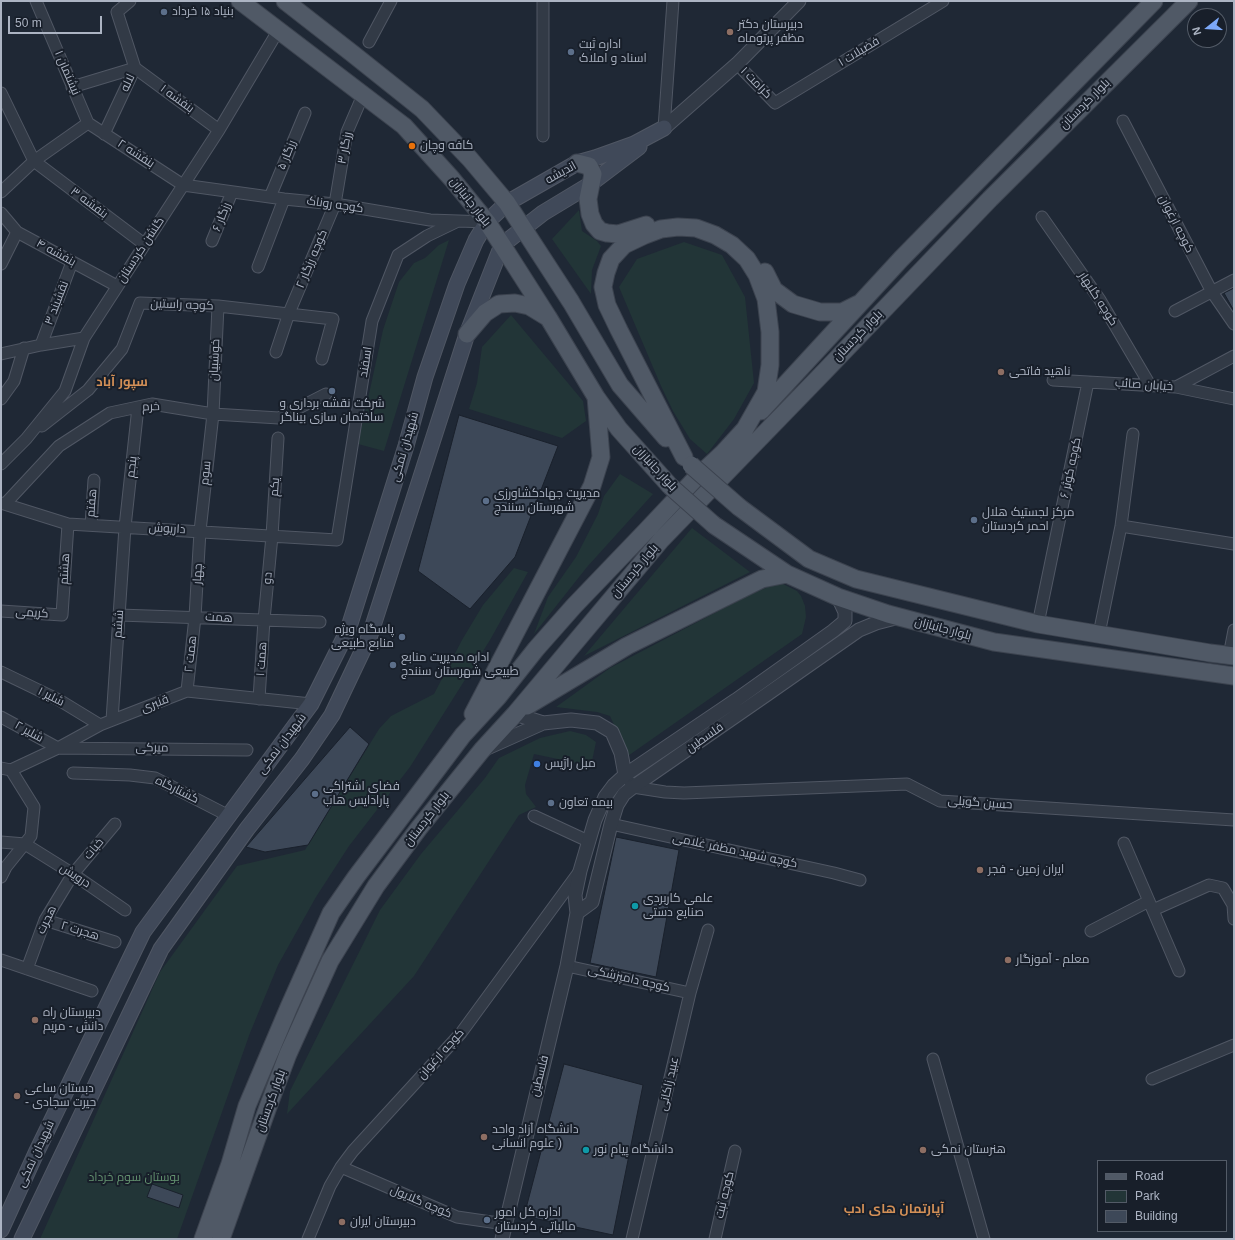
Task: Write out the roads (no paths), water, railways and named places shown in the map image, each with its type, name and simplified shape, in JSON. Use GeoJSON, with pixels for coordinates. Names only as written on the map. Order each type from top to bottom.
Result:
{"type":"FeatureCollection","features":[{"type":"Feature","properties":{"kind":"main road","name":"بلوار جانبازان"},"geometry":{"type":"LineString","coordinates":[[240,1],[404,126],[452,179],[487,222],[548,317],[596,397],[619,429],[670,486],[714,525],[787,574],[838,596],[899,617],[994,642],[1234,676]]}},
{"type":"Feature","properties":{"kind":"main road"},"geometry":{"type":"LineString","coordinates":[[285,1],[422,110],[470,159],[507,203],[571,302],[620,384],[687,461],[739,507],[808,559],[856,579],[1038,624],[1232,656]]}},
{"type":"Feature","properties":{"kind":"main road","name":"بلوار کردستان"},"geometry":{"type":"LineString","coordinates":[[203,1239],[230,1164],[250,1099],[286,1013],[331,913],[364,865],[463,735],[498,697],[536,649],[574,606],[694,480],[723,454],[901,260],[1154,1]]}},
{"type":"Feature","properties":{"kind":"main road","name":"بلوار کردستان"},"geometry":{"type":"LineString","coordinates":[[221,1239],[284,1065],[309,1005],[330,961],[376,886],[419,828],[482,750],[515,714],[661,540],[990,198],[1189,1]]}},
{"type":"Feature","properties":{"kind":"main road","name":"اندیشه"},"geometry":{"type":"LineString","coordinates":[[487,222],[507,203],[577,163],[634,144],[664,128]]}},
{"type":"Feature","properties":{"kind":"main road","name":"اندیشه"},"geometry":{"type":"LineString","coordinates":[[502,245],[543,213],[592,183],[664,128]]}},
{"type":"Feature","properties":{"kind":"main road"},"geometry":{"type":"LineString","coordinates":[[577,163],[589,166],[593,174],[588,199],[590,214],[594,224],[600,231],[618,234],[652,223],[676,218],[695,220],[715,225],[736,236],[753,252],[774,290],[793,304],[820,312],[842,312],[862,302]]}},
{"type":"Feature","properties":{"kind":"main road","name":"شهیدان نمکی"},"geometry":{"type":"LineString","coordinates":[[1,1230],[36,1153],[143,932],[311,704],[348,630],[406,446],[430,363],[457,284],[476,240],[487,222]]}},
{"type":"Feature","properties":{"kind":"main road","name":"بلوار کردستان"},"geometry":{"type":"LineString","coordinates":[[687,461],[619,330],[608,305],[603,287],[606,273],[611,259],[624,244],[661,230],[678,227],[696,228],[715,235],[732,245],[747,259],[757,275],[766,299],[770,332],[770,365],[766,392],[745,429]]}},
{"type":"Feature","properties":{"kind":"main road","name":"شهیدان نمکی"},"geometry":{"type":"LineString","coordinates":[[22,1239],[161,949],[247,830],[302,759],[332,715],[370,635],[467,334],[502,245]]}},
{"type":"Feature","properties":{"kind":"main road"},"geometry":{"type":"LineString","coordinates":[[901,260],[917,275]]}},
{"type":"Feature","properties":{"kind":"main road"},"geometry":{"type":"LineString","coordinates":[[467,334],[485,313],[499,304],[515,303],[529,306],[548,317]]}},
{"type":"Feature","properties":{"kind":"main road"},"geometry":{"type":"LineString","coordinates":[[463,735],[592,486],[601,457],[596,397]]}},
{"type":"Feature","properties":{"kind":"main road"},"geometry":{"type":"LineString","coordinates":[[515,714],[626,646],[762,579],[787,574]]}},
{"type":"Feature","properties":{"kind":"main road"},"geometry":{"type":"LineString","coordinates":[[1,1230],[22,1239]]}},
{"type":"Feature","properties":{"kind":"street","name":"نیشتمان ۱"},"geometry":{"type":"LineString","coordinates":[[36,1],[88,123]]}},
{"type":"Feature","properties":{"kind":"street"},"geometry":{"type":"LineString","coordinates":[[130,1],[117,12],[135,68]]}},
{"type":"Feature","properties":{"kind":"street"},"geometry":{"type":"LineString","coordinates":[[369,42],[391,1]]}},
{"type":"Feature","properties":{"kind":"street"},"geometry":{"type":"LineString","coordinates":[[543,1],[543,136]]}},
{"type":"Feature","properties":{"kind":"street"},"geometry":{"type":"LineString","coordinates":[[664,128],[673,1]]}},
{"type":"Feature","properties":{"kind":"street","name":"اندیشه"},"geometry":{"type":"LineString","coordinates":[[664,128],[737,64],[799,1]]}},
{"type":"Feature","properties":{"kind":"street","name":"فضیلات ۱"},"geometry":{"type":"LineString","coordinates":[[775,103],[943,1]]}},
{"type":"Feature","properties":{"kind":"street","name":"گلشن کردستان"},"geometry":{"type":"LineString","coordinates":[[1,464],[26,439],[65,391],[84,338],[219,130],[278,31]]}},
{"type":"Feature","properties":{"kind":"street","name":"کرامت ۱"},"geometry":{"type":"LineString","coordinates":[[737,64],[775,103]]}},
{"type":"Feature","properties":{"kind":"street","name":"لاله"},"geometry":{"type":"LineString","coordinates":[[72,87],[135,68]]}},
{"type":"Feature","properties":{"kind":"street","name":"لاله"},"geometry":{"type":"LineString","coordinates":[[104,134],[135,68]]}},
{"type":"Feature","properties":{"kind":"street","name":"بنفشه ۱"},"geometry":{"type":"LineString","coordinates":[[135,68],[219,130]]}},
{"type":"Feature","properties":{"kind":"street"},"geometry":{"type":"LineString","coordinates":[[1,93],[34,161]]}},
{"type":"Feature","properties":{"kind":"street","name":"رزگار ۳"},"geometry":{"type":"LineString","coordinates":[[335,204],[347,132],[363,95]]}},
{"type":"Feature","properties":{"kind":"street","name":"رزگار ۵"},"geometry":{"type":"LineString","coordinates":[[270,197],[304,113]]}},
{"type":"Feature","properties":{"kind":"street","name":"کوچه ارغوان"},"geometry":{"type":"LineString","coordinates":[[1123,121],[1212,292],[1234,324]]}},
{"type":"Feature","properties":{"kind":"street"},"geometry":{"type":"LineString","coordinates":[[1,192],[34,161],[88,123]]}},
{"type":"Feature","properties":{"kind":"street","name":"بنفشه ۲"},"geometry":{"type":"LineString","coordinates":[[88,123],[183,185]]}},
{"type":"Feature","properties":{"kind":"street","name":"بنفشه ۳"},"geometry":{"type":"LineString","coordinates":[[34,161],[144,244]]}},
{"type":"Feature","properties":{"kind":"street","name":"کوچه روناک"},"geometry":{"type":"LineString","coordinates":[[183,185],[284,199],[335,204],[430,220],[487,222]]}},
{"type":"Feature","properties":{"kind":"street","name":"رزگار ۶"},"geometry":{"type":"LineString","coordinates":[[212,241],[232,192]]}},
{"type":"Feature","properties":{"kind":"street"},"geometry":{"type":"LineString","coordinates":[[258,267],[284,199]]}},
{"type":"Feature","properties":{"kind":"street","name":"کوچه رزگار ۲"},"geometry":{"type":"LineString","coordinates":[[276,352],[289,313],[335,204]]}},
{"type":"Feature","properties":{"kind":"street","name":"بنفشه ۴"},"geometry":{"type":"LineString","coordinates":[[1,213],[17,232],[117,286]]}},
{"type":"Feature","properties":{"kind":"street","name":"کوچه گلبهار"},"geometry":{"type":"LineString","coordinates":[[1042,216],[1100,300],[1150,385]]}},
{"type":"Feature","properties":{"kind":"street","name":"اسفند"},"geometry":{"type":"LineString","coordinates":[[337,540],[372,321],[398,255],[427,236],[456,222]]}},
{"type":"Feature","properties":{"kind":"street"},"geometry":{"type":"LineString","coordinates":[[1,264],[17,232]]}},
{"type":"Feature","properties":{"kind":"street","name":"نقشبند ۳"},"geometry":{"type":"LineString","coordinates":[[41,345],[72,262]]}},
{"type":"Feature","properties":{"kind":"street"},"geometry":{"type":"LineString","coordinates":[[1175,312],[1234,280]]}},
{"type":"Feature","properties":{"kind":"street","name":"کوچه راستین"},"geometry":{"type":"LineString","coordinates":[[26,439],[88,390],[122,349],[140,303],[218,306],[333,319],[322,359]]}},
{"type":"Feature","properties":{"kind":"street","name":"خوشبیان"},"geometry":{"type":"LineString","coordinates":[[213,414],[218,306]]}},
{"type":"Feature","properties":{"kind":"street"},"geometry":{"type":"LineString","coordinates":[[1,354],[24,348],[84,338]]}},
{"type":"Feature","properties":{"kind":"street"},"geometry":{"type":"LineString","coordinates":[[1,399],[14,381],[24,348]]}},
{"type":"Feature","properties":{"kind":"street"},"geometry":{"type":"LineString","coordinates":[[1176,388],[1234,356]]}},
{"type":"Feature","properties":{"kind":"street","name":"خیابان صائب"},"geometry":{"type":"LineString","coordinates":[[1053,380],[1150,385],[1176,388],[1234,399]]}},
{"type":"Feature","properties":{"kind":"street","name":"کوچه کوثر ۶"},"geometry":{"type":"LineString","coordinates":[[1038,624],[1088,382]]}},
{"type":"Feature","properties":{"kind":"street","name":"خرم"},"geometry":{"type":"LineString","coordinates":[[3,504],[59,446],[110,412],[152,404],[213,414],[279,418],[326,394]]}},
{"type":"Feature","properties":{"kind":"street","name":"پنجم"},"geometry":{"type":"LineString","coordinates":[[125,527],[138,407]]}},
{"type":"Feature","properties":{"kind":"street","name":"سوم"},"geometry":{"type":"LineString","coordinates":[[200,531],[213,414]]}},
{"type":"Feature","properties":{"kind":"street"},"geometry":{"type":"LineString","coordinates":[[1099,634],[1121,526],[1133,434]]}},
{"type":"Feature","properties":{"kind":"street","name":"یکم"},"geometry":{"type":"LineString","coordinates":[[272,536],[278,438]]}},
{"type":"Feature","properties":{"kind":"street","name":"هفتم"},"geometry":{"type":"LineString","coordinates":[[91,525],[94,480]]}},
{"type":"Feature","properties":{"kind":"street","name":"داریوش"},"geometry":{"type":"LineString","coordinates":[[3,504],[68,524],[337,540]]}},
{"type":"Feature","properties":{"kind":"street","name":"هشتم"},"geometry":{"type":"LineString","coordinates":[[62,615],[68,524]]}},
{"type":"Feature","properties":{"kind":"street"},"geometry":{"type":"LineString","coordinates":[[1121,526],[1234,544]]}},
{"type":"Feature","properties":{"kind":"street","name":"ششم"},"geometry":{"type":"LineString","coordinates":[[112,720],[125,527]]}},
{"type":"Feature","properties":{"kind":"street","name":"چهار"},"geometry":{"type":"LineString","coordinates":[[195,617],[200,531]]}},
{"type":"Feature","properties":{"kind":"street","name":"دو"},"geometry":{"type":"LineString","coordinates":[[264,620],[272,536]]}},
{"type":"Feature","properties":{"kind":"street","name":"فلسطین"},"geometry":{"type":"LineString","coordinates":[[502,1239],[567,966],[577,914],[575,895],[580,871],[588,841],[605,797],[614,785],[625,775],[736,700],[845,621],[845,612],[838,596]]}},
{"type":"Feature","properties":{"kind":"street","name":"کریمی"},"geometry":{"type":"LineString","coordinates":[[1,611],[62,615]]}},
{"type":"Feature","properties":{"kind":"street","name":"همت"},"geometry":{"type":"LineString","coordinates":[[119,615],[320,622]]}},
{"type":"Feature","properties":{"kind":"street","name":"همت ۲"},"geometry":{"type":"LineString","coordinates":[[187,691],[195,617]]}},
{"type":"Feature","properties":{"kind":"street","name":"فلسطین"},"geometry":{"type":"LineString","coordinates":[[577,914],[592,902],[610,824],[616,805],[624,794],[859,630],[876,623],[899,617]]}},
{"type":"Feature","properties":{"kind":"street","name":"همت ۱"},"geometry":{"type":"LineString","coordinates":[[259,699],[264,620]]}},
{"type":"Feature","properties":{"kind":"street"},"geometry":{"type":"LineString","coordinates":[[1232,656],[1234,630]]}},
{"type":"Feature","properties":{"kind":"street","name":"شلیر ۱"},"geometry":{"type":"LineString","coordinates":[[1,672],[59,700],[100,725]]}},
{"type":"Feature","properties":{"kind":"street","name":"قنبری"},"geometry":{"type":"LineString","coordinates":[[6,769],[58,748],[100,725],[187,691],[311,704]]}},
{"type":"Feature","properties":{"kind":"street"},"geometry":{"type":"LineString","coordinates":[[515,714],[543,723]]}},
{"type":"Feature","properties":{"kind":"street","name":"شلیر ۲"},"geometry":{"type":"LineString","coordinates":[[1,717],[58,748]]}},
{"type":"Feature","properties":{"kind":"street"},"geometry":{"type":"LineString","coordinates":[[482,750],[543,723],[571,720],[597,723],[612,732],[621,753],[625,775],[633,787]]}},
{"type":"Feature","properties":{"kind":"street","name":"میرکی"},"geometry":{"type":"LineString","coordinates":[[58,748],[247,750]]}},
{"type":"Feature","properties":{"kind":"street"},"geometry":{"type":"LineString","coordinates":[[1,877],[6,867],[31,836],[34,806],[6,769]]}},
{"type":"Feature","properties":{"kind":"street","name":"کشتارگاه"},"geometry":{"type":"LineString","coordinates":[[73,773],[130,775],[155,778],[229,816]]}},
{"type":"Feature","properties":{"kind":"street","name":"حسین گویلی"},"geometry":{"type":"LineString","coordinates":[[633,787],[665,792],[684,793],[907,784],[940,801],[1234,820]]}},
{"type":"Feature","properties":{"kind":"street"},"geometry":{"type":"LineString","coordinates":[[534,816],[588,841]]}},
{"type":"Feature","properties":{"kind":"street","name":"خبات"},"geometry":{"type":"LineString","coordinates":[[73,874],[115,824]]}},
{"type":"Feature","properties":{"kind":"street","name":"کوچه شهید مظفر غلامی"},"geometry":{"type":"LineString","coordinates":[[610,824],[860,880]]}},
{"type":"Feature","properties":{"kind":"street"},"geometry":{"type":"LineString","coordinates":[[1,842],[25,844]]}},
{"type":"Feature","properties":{"kind":"street"},"geometry":{"type":"LineString","coordinates":[[1124,843],[1179,971]]}},
{"type":"Feature","properties":{"kind":"street","name":"درویش"},"geometry":{"type":"LineString","coordinates":[[25,844],[73,874],[125,910]]}},
{"type":"Feature","properties":{"kind":"street","name":"کوچه ارغوان"},"geometry":{"type":"LineString","coordinates":[[308,1239],[330,1186],[341,1167],[461,1033],[580,871]]}},
{"type":"Feature","properties":{"kind":"street","name":"هجرت"},"geometry":{"type":"LineString","coordinates":[[27,969],[45,920],[73,874]]}},
{"type":"Feature","properties":{"kind":"street"},"geometry":{"type":"LineString","coordinates":[[1091,931],[1151,906],[1209,885],[1223,888],[1233,905],[1234,919]]}},
{"type":"Feature","properties":{"kind":"street","name":"هجرت ۲"},"geometry":{"type":"LineString","coordinates":[[45,920],[115,942]]}},
{"type":"Feature","properties":{"kind":"street","name":"عبید زاکانی"},"geometry":{"type":"LineString","coordinates":[[632,1239],[690,993],[708,930]]}},
{"type":"Feature","properties":{"kind":"street"},"geometry":{"type":"LineString","coordinates":[[1,960],[92,992]]}},
{"type":"Feature","properties":{"kind":"street","name":"کوچه دامپزشکی"},"geometry":{"type":"LineString","coordinates":[[567,966],[690,993]]}},
{"type":"Feature","properties":{"kind":"street"},"geometry":{"type":"LineString","coordinates":[[1152,1079],[1234,1044]]}},
{"type":"Feature","properties":{"kind":"street"},"geometry":{"type":"LineString","coordinates":[[933,1058],[984,1239]]}},
{"type":"Feature","properties":{"kind":"street","name":"کوچه ثبت"},"geometry":{"type":"LineString","coordinates":[[715,1239],[735,1151]]}},
{"type":"Feature","properties":{"kind":"street","name":"کوچه گلایول"},"geometry":{"type":"LineString","coordinates":[[341,1167],[457,1217],[505,1224]]}},
{"type":"Feature","properties":{"kind":"place","name":"بنیاد ۱۵ خرداد"},"geometry":{"type":"Point","coordinates":[164,12]}},
{"type":"Feature","properties":{"kind":"place","name":"دبیرستان دکتر مظفر پرتوماه"},"geometry":{"type":"Point","coordinates":[730,32]}},
{"type":"Feature","properties":{"kind":"place","name":"اداره ثبت اسناد و املاک"},"geometry":{"type":"Point","coordinates":[571,52]}},
{"type":"Feature","properties":{"kind":"place","name":"کافه وچان"},"geometry":{"type":"Point","coordinates":[412,146]}},
{"type":"Feature","properties":{"kind":"place","name":"ناهید فاتحی"},"geometry":{"type":"Point","coordinates":[1001,372]}},
{"type":"Feature","properties":{"kind":"place","name":"شرکت نقشه برداری و ساختمان سازی بیناگر"},"geometry":{"type":"Point","coordinates":[332,391]}},
{"type":"Feature","properties":{"kind":"place","name":"مدیریت جهادکشاورزی شهرستان سنندج"},"geometry":{"type":"Point","coordinates":[486,501]}},
{"type":"Feature","properties":{"kind":"place","name":"مرکز لجستیک هلال احمر کردستان"},"geometry":{"type":"Point","coordinates":[974,520]}},
{"type":"Feature","properties":{"kind":"place","name":"پاسگاه ویژه منابع طبیعی"},"geometry":{"type":"Point","coordinates":[402,637]}},
{"type":"Feature","properties":{"kind":"place","name":"اداره مدیریت منابع طبیعی شهرستان سنندج"},"geometry":{"type":"Point","coordinates":[393,665]}},
{"type":"Feature","properties":{"kind":"place","name":"مبل راژیس"},"geometry":{"type":"Point","coordinates":[537,764]}},
{"type":"Feature","properties":{"kind":"place","name":"فضای اشتراکی پارادایس هاب"},"geometry":{"type":"Point","coordinates":[315,794]}},
{"type":"Feature","properties":{"kind":"place","name":"بیمه تعاون"},"geometry":{"type":"Point","coordinates":[551,803]}},
{"type":"Feature","properties":{"kind":"place","name":"ایران زمین - فجر"},"geometry":{"type":"Point","coordinates":[980,870]}},
{"type":"Feature","properties":{"kind":"place","name":"علمی کاربردی صنایع دستی"},"geometry":{"type":"Point","coordinates":[635,906]}},
{"type":"Feature","properties":{"kind":"place","name":"معلم - آموزگار"},"geometry":{"type":"Point","coordinates":[1008,960]}},
{"type":"Feature","properties":{"kind":"place","name":"دبیرستان راه دانش - مریم"},"geometry":{"type":"Point","coordinates":[35,1020]}},
{"type":"Feature","properties":{"kind":"place","name":"دبستان ساعی - حیرت سجادی"},"geometry":{"type":"Point","coordinates":[17,1096]}},
{"type":"Feature","properties":{"kind":"place","name":"دانشگاه آزاد واحد علوم انسانی )"},"geometry":{"type":"Point","coordinates":[484,1137]}},
{"type":"Feature","properties":{"kind":"place","name":"دانشگاه پیام نور"},"geometry":{"type":"Point","coordinates":[586,1150]}},
{"type":"Feature","properties":{"kind":"place","name":"هنرستان نمکی"},"geometry":{"type":"Point","coordinates":[923,1150]}},
{"type":"Feature","properties":{"kind":"place","name":"اداره کل امور مالیاتی کردستان"},"geometry":{"type":"Point","coordinates":[487,1220]}},
{"type":"Feature","properties":{"kind":"place","name":"دبیرستان ایران"},"geometry":{"type":"Point","coordinates":[342,1222]}},
{"type":"Feature","properties":{"kind":"district","name":"سپور آباد"},"geometry":{"type":"Point","coordinates":[122,382]}},
{"type":"Feature","properties":{"kind":"district","name":"آپارتمان های ادب"},"geometry":{"type":"Point","coordinates":[894,1209]}},
{"type":"Feature","properties":{"kind":"park label","name":"بوستان سوم خرداد"},"geometry":{"type":"Point","coordinates":[134,1178]}}]}
